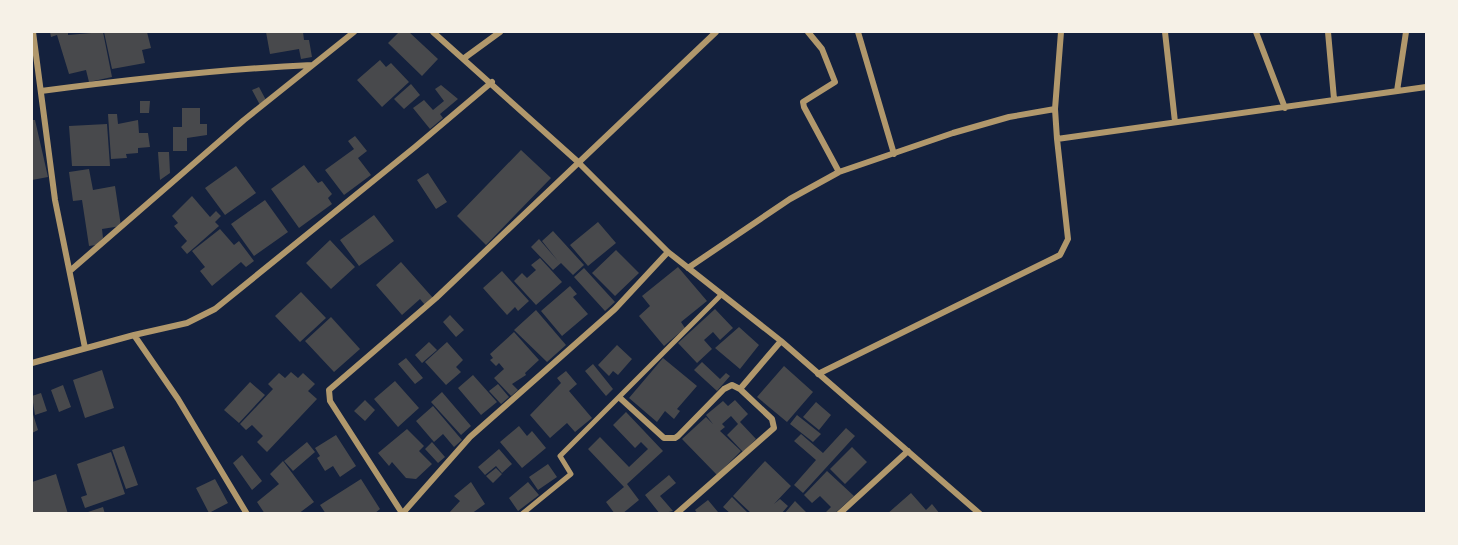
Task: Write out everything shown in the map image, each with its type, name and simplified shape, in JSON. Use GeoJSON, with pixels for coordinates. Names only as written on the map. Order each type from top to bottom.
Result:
{"type":"FeatureCollection","features":[{"type":"Feature","properties":{"kind":"street"},"geometry":{"type":"LineString","coordinates":[[33,32],[55,200],[85,348]]}},
{"type":"Feature","properties":{"kind":"street"},"geometry":{"type":"LineString","coordinates":[[71,270],[354,32]]}},
{"type":"Feature","properties":{"kind":"street"},"geometry":{"type":"LineString","coordinates":[[433,32],[492,82],[577,161],[668,252],[781,341],[980,513]]}},
{"type":"Feature","properties":{"kind":"street"},"geometry":{"type":"LineString","coordinates":[[463,59],[500,32]]}},
{"type":"Feature","properties":{"kind":"street"},"geometry":{"type":"LineString","coordinates":[[668,252],[615,309],[470,437],[402,513],[330,401],[329,390],[424,308],[716,32]]}},
{"type":"Feature","properties":{"kind":"street"},"geometry":{"type":"LineString","coordinates":[[808,32],[822,49],[835,82],[807,97],[803,102],[804,107],[839,172]]}},
{"type":"Feature","properties":{"kind":"street"},"geometry":{"type":"LineString","coordinates":[[858,32],[894,154]]}},
{"type":"Feature","properties":{"kind":"street"},"geometry":{"type":"LineString","coordinates":[[818,374],[1060,255],[1068,239],[1055,109],[1061,32]]}},
{"type":"Feature","properties":{"kind":"street"},"geometry":{"type":"LineString","coordinates":[[1165,32],[1175,122]]}},
{"type":"Feature","properties":{"kind":"street"},"geometry":{"type":"LineString","coordinates":[[1256,32],[1285,108]]}},
{"type":"Feature","properties":{"kind":"street"},"geometry":{"type":"LineString","coordinates":[[1328,32],[1334,99]]}},
{"type":"Feature","properties":{"kind":"street"},"geometry":{"type":"LineString","coordinates":[[1397,91],[1406,32]]}},
{"type":"Feature","properties":{"kind":"street"},"geometry":{"type":"LineString","coordinates":[[41,91],[169,75],[312,65]]}},
{"type":"Feature","properties":{"kind":"street"},"geometry":{"type":"LineString","coordinates":[[32,363],[187,323],[215,309],[492,82]]}},
{"type":"Feature","properties":{"kind":"street"},"geometry":{"type":"LineString","coordinates":[[1057,139],[1426,87]]}},
{"type":"Feature","properties":{"kind":"street"},"geometry":{"type":"LineString","coordinates":[[688,268],[790,199],[839,172],[1009,117],[1055,109]]}},
{"type":"Feature","properties":{"kind":"street"},"geometry":{"type":"LineString","coordinates":[[522,513],[571,474],[560,456],[722,294]]}},
{"type":"Feature","properties":{"kind":"street"},"geometry":{"type":"LineString","coordinates":[[134,335],[178,399],[247,513]]}},
{"type":"Feature","properties":{"kind":"street"},"geometry":{"type":"LineString","coordinates":[[740,389],[781,341]]}},
{"type":"Feature","properties":{"kind":"street"},"geometry":{"type":"LineString","coordinates":[[620,398],[664,438],[669,439],[678,436],[724,389],[732,385],[740,389],[772,419],[774,428],[676,513]]}},
{"type":"Feature","properties":{"kind":"street"},"geometry":{"type":"LineString","coordinates":[[839,513],[908,451]]}},
{"type":"Feature","properties":{"kind":"building"},"geometry":{"type":"Polygon","coordinates":[[[50,32],[68,32],[68,35],[103,32],[112,77],[89,82],[86,70],[69,74],[57,35],[51,37],[50,32]]]}},
{"type":"Feature","properties":{"kind":"building"},"geometry":{"type":"Polygon","coordinates":[[[104,32],[147,32],[151,48],[142,50],[145,63],[112,69],[104,32]]]}},
{"type":"Feature","properties":{"kind":"building"},"geometry":{"type":"Polygon","coordinates":[[[266,32],[303,32],[304,40],[309,40],[312,57],[301,59],[299,49],[270,54],[266,32]]]}},
{"type":"Feature","properties":{"kind":"building"},"geometry":{"type":"Polygon","coordinates":[[[399,32],[409,32],[438,59],[422,76],[388,43],[399,32]]]}},
{"type":"Feature","properties":{"kind":"building"},"geometry":{"type":"Polygon","coordinates":[[[380,60],[386,67],[391,63],[409,82],[382,107],[357,80],[380,60]]]}},
{"type":"Feature","properties":{"kind":"building"},"geometry":{"type":"Polygon","coordinates":[[[411,84],[420,95],[404,109],[394,99],[411,84]]]}},
{"type":"Feature","properties":{"kind":"building"},"geometry":{"type":"Polygon","coordinates":[[[441,85],[458,99],[440,114],[443,118],[430,129],[413,108],[424,100],[433,110],[444,101],[435,89],[441,85]]]}},
{"type":"Feature","properties":{"kind":"building"},"geometry":{"type":"Polygon","coordinates":[[[259,87],[267,102],[260,105],[252,90],[259,87]]]}},
{"type":"Feature","properties":{"kind":"building"},"geometry":{"type":"Polygon","coordinates":[[[140,101],[150,101],[149,113],[140,113],[140,101]]]}},
{"type":"Feature","properties":{"kind":"building"},"geometry":{"type":"Polygon","coordinates":[[[182,108],[200,108],[200,124],[207,124],[207,135],[187,138],[187,151],[173,151],[173,127],[182,127],[182,108]]]}},
{"type":"Feature","properties":{"kind":"building"},"geometry":{"type":"Polygon","coordinates":[[[108,114],[117,114],[118,124],[138,120],[139,133],[148,133],[150,147],[138,148],[138,153],[126,154],[127,158],[111,159],[108,114]]]}},
{"type":"Feature","properties":{"kind":"building"},"geometry":{"type":"Polygon","coordinates":[[[32,120],[35,120],[48,177],[32,180],[32,120]]]}},
{"type":"Feature","properties":{"kind":"building"},"geometry":{"type":"Polygon","coordinates":[[[107,124],[110,166],[72,166],[69,126],[107,124]]]}},
{"type":"Feature","properties":{"kind":"building"},"geometry":{"type":"Polygon","coordinates":[[[355,136],[367,151],[358,158],[371,175],[344,195],[325,170],[354,149],[348,141],[355,136]]]}},
{"type":"Feature","properties":{"kind":"building"},"geometry":{"type":"Polygon","coordinates":[[[521,150],[551,178],[486,245],[457,216],[521,150]]]}},
{"type":"Feature","properties":{"kind":"building"},"geometry":{"type":"Polygon","coordinates":[[[158,152],[169,152],[170,173],[160,180],[158,152]]]}},
{"type":"Feature","properties":{"kind":"building"},"geometry":{"type":"Polygon","coordinates":[[[304,165],[318,183],[322,181],[332,194],[328,198],[332,204],[299,228],[271,189],[304,165]]]}},
{"type":"Feature","properties":{"kind":"building"},"geometry":{"type":"Polygon","coordinates":[[[236,166],[256,193],[225,215],[205,188],[236,166]]]}},
{"type":"Feature","properties":{"kind":"building"},"geometry":{"type":"Polygon","coordinates":[[[89,169],[93,190],[115,186],[121,226],[102,229],[103,238],[96,245],[89,246],[82,200],[73,201],[69,172],[89,169]]]}},
{"type":"Feature","properties":{"kind":"building"},"geometry":{"type":"Polygon","coordinates":[[[428,173],[447,202],[436,209],[417,180],[428,173]]]}},
{"type":"Feature","properties":{"kind":"building"},"geometry":{"type":"Polygon","coordinates":[[[192,196],[210,217],[216,211],[221,216],[215,222],[219,226],[187,254],[181,247],[187,241],[174,226],[178,223],[172,216],[192,196]]]}},
{"type":"Feature","properties":{"kind":"building"},"geometry":{"type":"Polygon","coordinates":[[[265,200],[288,232],[254,256],[231,224],[265,200]]]}},
{"type":"Feature","properties":{"kind":"building"},"geometry":{"type":"Polygon","coordinates":[[[374,215],[394,241],[359,266],[340,240],[374,215]]]}},
{"type":"Feature","properties":{"kind":"building"},"geometry":{"type":"Polygon","coordinates":[[[598,222],[616,243],[588,266],[570,245],[598,222]]]}},
{"type":"Feature","properties":{"kind":"building"},"geometry":{"type":"Polygon","coordinates":[[[220,229],[234,245],[239,241],[254,261],[246,267],[241,262],[212,286],[200,271],[205,267],[192,251],[220,229]]]}},
{"type":"Feature","properties":{"kind":"building"},"geometry":{"type":"Polygon","coordinates":[[[553,231],[584,265],[573,275],[561,263],[553,270],[531,247],[539,239],[558,261],[542,241],[553,231]]]}},
{"type":"Feature","properties":{"kind":"building"},"geometry":{"type":"Polygon","coordinates":[[[330,240],[355,267],[331,289],[306,263],[330,240]]]}},
{"type":"Feature","properties":{"kind":"building"},"geometry":{"type":"Polygon","coordinates":[[[616,250],[639,273],[615,296],[592,273],[616,250]]]}},
{"type":"Feature","properties":{"kind":"building"},"geometry":{"type":"Polygon","coordinates":[[[540,258],[562,282],[536,305],[514,281],[522,273],[527,278],[536,270],[531,265],[540,258]]]}},
{"type":"Feature","properties":{"kind":"building"},"geometry":{"type":"Polygon","coordinates":[[[401,262],[433,298],[425,305],[420,299],[402,315],[376,285],[401,262]]]}},
{"type":"Feature","properties":{"kind":"building"},"geometry":{"type":"Polygon","coordinates":[[[678,267],[707,301],[681,322],[685,328],[664,346],[639,316],[650,306],[642,296],[678,267]]]}},
{"type":"Feature","properties":{"kind":"building"},"geometry":{"type":"Polygon","coordinates":[[[584,268],[615,302],[605,311],[574,277],[584,268]]]}},
{"type":"Feature","properties":{"kind":"building"},"geometry":{"type":"Polygon","coordinates":[[[502,271],[529,301],[518,311],[515,307],[507,315],[483,288],[502,271]]]}},
{"type":"Feature","properties":{"kind":"building"},"geometry":{"type":"Polygon","coordinates":[[[570,286],[577,294],[573,297],[588,314],[562,336],[541,311],[570,286]]]}},
{"type":"Feature","properties":{"kind":"building"},"geometry":{"type":"Polygon","coordinates":[[[301,292],[326,318],[300,342],[275,316],[301,292]]]}},
{"type":"Feature","properties":{"kind":"building"},"geometry":{"type":"Polygon","coordinates":[[[715,309],[733,328],[720,340],[713,332],[704,340],[712,349],[697,363],[678,343],[715,309]]]}},
{"type":"Feature","properties":{"kind":"building"},"geometry":{"type":"Polygon","coordinates":[[[536,310],[566,345],[547,362],[514,330],[536,310]]]}},
{"type":"Feature","properties":{"kind":"building"},"geometry":{"type":"Polygon","coordinates":[[[450,315],[464,330],[456,337],[443,322],[450,315]]]}},
{"type":"Feature","properties":{"kind":"building"},"geometry":{"type":"Polygon","coordinates":[[[331,317],[360,349],[334,372],[305,341],[331,317]]]}},
{"type":"Feature","properties":{"kind":"building"},"geometry":{"type":"Polygon","coordinates":[[[739,327],[759,345],[740,369],[715,348],[739,327]]]}},
{"type":"Feature","properties":{"kind":"building"},"geometry":{"type":"Polygon","coordinates":[[[514,332],[539,360],[525,373],[526,375],[512,384],[518,390],[511,396],[494,378],[504,369],[499,363],[496,366],[490,360],[493,358],[490,354],[514,332]]]}},
{"type":"Feature","properties":{"kind":"building"},"geometry":{"type":"Polygon","coordinates":[[[429,342],[437,350],[422,363],[415,355],[429,342]]]}},
{"type":"Feature","properties":{"kind":"building"},"geometry":{"type":"Polygon","coordinates":[[[447,342],[463,360],[456,367],[461,372],[446,385],[425,362],[447,342]]]}},
{"type":"Feature","properties":{"kind":"building"},"geometry":{"type":"Polygon","coordinates":[[[617,345],[632,359],[618,375],[613,371],[609,376],[598,365],[617,345]]]}},
{"type":"Feature","properties":{"kind":"building"},"geometry":{"type":"Polygon","coordinates":[[[406,358],[423,378],[415,384],[398,364],[406,358]]]}},
{"type":"Feature","properties":{"kind":"building"},"geometry":{"type":"Polygon","coordinates":[[[663,358],[697,386],[677,409],[680,411],[674,419],[665,411],[657,422],[629,398],[663,358]]]}},
{"type":"Feature","properties":{"kind":"building"},"geometry":{"type":"Polygon","coordinates":[[[702,362],[720,379],[726,373],[730,376],[717,391],[694,370],[702,362]]]}},
{"type":"Feature","properties":{"kind":"building"},"geometry":{"type":"Polygon","coordinates":[[[593,364],[613,389],[606,396],[585,371],[593,364]]]}},
{"type":"Feature","properties":{"kind":"building"},"geometry":{"type":"Polygon","coordinates":[[[784,366],[813,392],[787,422],[757,397],[784,366]]]}},
{"type":"Feature","properties":{"kind":"building"},"geometry":{"type":"Polygon","coordinates":[[[102,370],[114,408],[85,418],[73,380],[102,370]]]}},
{"type":"Feature","properties":{"kind":"building"},"geometry":{"type":"Polygon","coordinates":[[[566,371],[577,384],[569,391],[592,418],[575,432],[567,423],[550,438],[530,415],[561,383],[557,378],[566,371]]]}},
{"type":"Feature","properties":{"kind":"building"},"geometry":{"type":"Polygon","coordinates":[[[291,372],[298,378],[303,373],[315,384],[308,391],[317,399],[267,452],[257,442],[263,436],[252,425],[246,430],[240,424],[273,389],[268,384],[279,373],[285,378],[291,372]]]}},
{"type":"Feature","properties":{"kind":"building"},"geometry":{"type":"Polygon","coordinates":[[[473,375],[497,402],[481,415],[458,388],[473,375]]]}},
{"type":"Feature","properties":{"kind":"building"},"geometry":{"type":"Polygon","coordinates":[[[395,381],[419,408],[398,427],[374,399],[395,381]]]}},
{"type":"Feature","properties":{"kind":"building"},"geometry":{"type":"Polygon","coordinates":[[[250,382],[265,395],[239,423],[224,410],[250,382]]]}},
{"type":"Feature","properties":{"kind":"building"},"geometry":{"type":"Polygon","coordinates":[[[498,384],[509,397],[501,404],[489,391],[498,384]]]}},
{"type":"Feature","properties":{"kind":"building"},"geometry":{"type":"Polygon","coordinates":[[[63,385],[71,407],[59,412],[51,390],[63,385]]]}},
{"type":"Feature","properties":{"kind":"building"},"geometry":{"type":"Polygon","coordinates":[[[442,392],[471,426],[461,435],[431,402],[442,392]]]}},
{"type":"Feature","properties":{"kind":"building"},"geometry":{"type":"Polygon","coordinates":[[[41,393],[47,411],[35,415],[32,396],[41,393]]]}},
{"type":"Feature","properties":{"kind":"building"},"geometry":{"type":"Polygon","coordinates":[[[365,400],[375,410],[365,421],[354,411],[365,400]]]}},
{"type":"Feature","properties":{"kind":"building"},"geometry":{"type":"Polygon","coordinates":[[[735,400],[748,414],[740,422],[756,439],[743,452],[727,435],[738,424],[731,416],[722,424],[725,427],[720,431],[741,451],[717,475],[682,439],[706,417],[713,424],[706,415],[723,401],[728,406],[735,400]]]}},
{"type":"Feature","properties":{"kind":"building"},"geometry":{"type":"Polygon","coordinates":[[[816,402],[831,415],[819,430],[803,417],[816,402]]]}},
{"type":"Feature","properties":{"kind":"building"},"geometry":{"type":"Polygon","coordinates":[[[433,406],[462,440],[454,447],[443,434],[434,442],[416,421],[433,406]]]}},
{"type":"Feature","properties":{"kind":"building"},"geometry":{"type":"Polygon","coordinates":[[[32,411],[38,430],[32,433],[32,411]]]}},
{"type":"Feature","properties":{"kind":"building"},"geometry":{"type":"Polygon","coordinates":[[[626,412],[663,451],[627,484],[639,500],[622,514],[615,514],[606,502],[624,487],[588,449],[600,437],[629,467],[648,449],[641,442],[635,448],[613,425],[626,412]]]}},
{"type":"Feature","properties":{"kind":"building"},"geometry":{"type":"Polygon","coordinates":[[[797,415],[821,434],[813,442],[790,424],[797,415]]]}},
{"type":"Feature","properties":{"kind":"building"},"geometry":{"type":"Polygon","coordinates":[[[519,426],[527,436],[532,431],[546,448],[522,468],[500,442],[519,426]]]}},
{"type":"Feature","properties":{"kind":"building"},"geometry":{"type":"Polygon","coordinates":[[[846,428],[855,436],[803,493],[794,485],[816,460],[794,441],[801,434],[823,453],[846,428]]]}},
{"type":"Feature","properties":{"kind":"building"},"geometry":{"type":"Polygon","coordinates":[[[407,429],[424,446],[419,451],[432,464],[416,479],[406,478],[392,462],[389,466],[378,453],[407,429]]]}},
{"type":"Feature","properties":{"kind":"building"},"geometry":{"type":"Polygon","coordinates":[[[336,435],[356,466],[340,477],[333,466],[325,471],[317,458],[320,456],[315,448],[336,435]]]}},
{"type":"Feature","properties":{"kind":"building"},"geometry":{"type":"Polygon","coordinates":[[[307,442],[315,452],[293,471],[284,461],[307,442]]]}},
{"type":"Feature","properties":{"kind":"building"},"geometry":{"type":"Polygon","coordinates":[[[432,442],[445,457],[438,463],[425,449],[432,442]]]}},
{"type":"Feature","properties":{"kind":"building"},"geometry":{"type":"Polygon","coordinates":[[[124,446],[138,485],[126,489],[112,450],[124,446]]]}},
{"type":"Feature","properties":{"kind":"building"},"geometry":{"type":"Polygon","coordinates":[[[852,447],[867,462],[845,484],[830,469],[852,447]]]}},
{"type":"Feature","properties":{"kind":"building"},"geometry":{"type":"Polygon","coordinates":[[[499,449],[512,464],[502,473],[496,466],[485,475],[478,467],[499,449]]]}},
{"type":"Feature","properties":{"kind":"building"},"geometry":{"type":"Polygon","coordinates":[[[111,452],[125,494],[85,508],[81,497],[87,495],[77,464],[111,452]]]}},
{"type":"Feature","properties":{"kind":"building"},"geometry":{"type":"Polygon","coordinates":[[[242,455],[262,481],[252,490],[233,463],[242,455]]]}},
{"type":"Feature","properties":{"kind":"building"},"geometry":{"type":"Polygon","coordinates":[[[283,461],[314,502],[298,514],[265,514],[257,502],[279,484],[270,474],[283,461]]]}},
{"type":"Feature","properties":{"kind":"building"},"geometry":{"type":"Polygon","coordinates":[[[765,461],[791,486],[774,504],[780,499],[788,506],[781,514],[752,514],[733,496],[765,461]]]}},
{"type":"Feature","properties":{"kind":"building"},"geometry":{"type":"Polygon","coordinates":[[[548,464],[557,477],[538,490],[529,477],[548,464]]]}},
{"type":"Feature","properties":{"kind":"building"},"geometry":{"type":"Polygon","coordinates":[[[496,468],[502,474],[493,483],[486,476],[496,468]]]}},
{"type":"Feature","properties":{"kind":"building"},"geometry":{"type":"Polygon","coordinates":[[[827,471],[854,496],[834,514],[824,514],[831,507],[820,496],[812,503],[804,495],[827,471]]]}},
{"type":"Feature","properties":{"kind":"building"},"geometry":{"type":"Polygon","coordinates":[[[56,474],[68,514],[32,514],[32,482],[56,474]]]}},
{"type":"Feature","properties":{"kind":"building"},"geometry":{"type":"Polygon","coordinates":[[[669,475],[676,483],[660,496],[673,511],[660,514],[645,495],[669,475]]]}},
{"type":"Feature","properties":{"kind":"building"},"geometry":{"type":"Polygon","coordinates":[[[215,479],[228,503],[209,513],[196,488],[215,479]]]}},
{"type":"Feature","properties":{"kind":"building"},"geometry":{"type":"Polygon","coordinates":[[[361,479],[380,509],[374,514],[326,514],[320,505],[361,479]]]}},
{"type":"Feature","properties":{"kind":"building"},"geometry":{"type":"Polygon","coordinates":[[[471,482],[485,504],[471,514],[448,514],[460,501],[454,496],[471,482]]]}},
{"type":"Feature","properties":{"kind":"building"},"geometry":{"type":"Polygon","coordinates":[[[528,482],[539,495],[518,511],[509,498],[528,482]]]}},
{"type":"Feature","properties":{"kind":"building"},"geometry":{"type":"Polygon","coordinates":[[[911,493],[926,510],[932,504],[940,514],[887,514],[911,493]]]}},
{"type":"Feature","properties":{"kind":"building"},"geometry":{"type":"Polygon","coordinates":[[[732,497],[749,514],[731,514],[723,507],[732,497]]]}},
{"type":"Feature","properties":{"kind":"building"},"geometry":{"type":"Polygon","coordinates":[[[708,500],[718,512],[698,514],[695,510],[708,500]]]}},
{"type":"Feature","properties":{"kind":"building"},"geometry":{"type":"Polygon","coordinates":[[[795,501],[808,514],[784,514],[795,501]]]}},
{"type":"Feature","properties":{"kind":"building"},"geometry":{"type":"Polygon","coordinates":[[[103,507],[105,514],[85,514],[85,513],[103,507]]]}}]}
